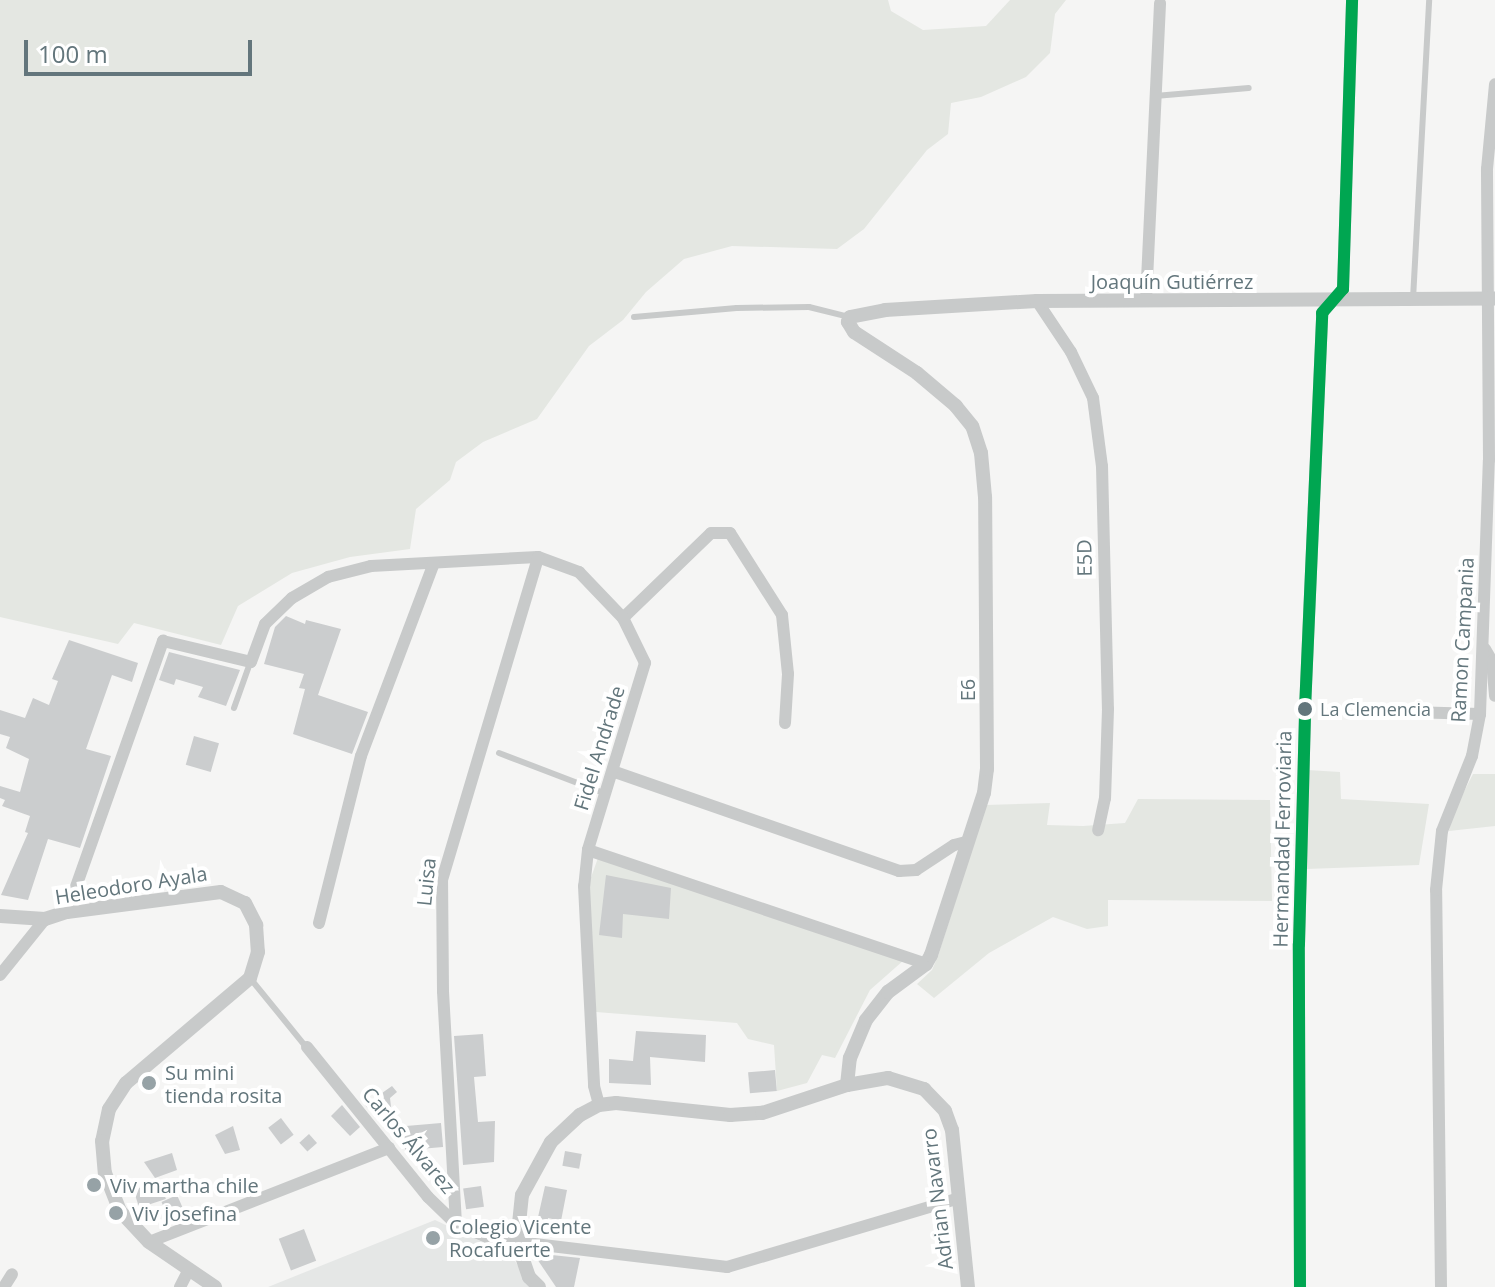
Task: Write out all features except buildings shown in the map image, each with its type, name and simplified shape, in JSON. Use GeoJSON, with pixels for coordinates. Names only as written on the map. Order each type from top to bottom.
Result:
{"type":"FeatureCollection","features":[{"type":"Feature","properties":{"kind":"street"},"geometry":{"type":"LineString","coordinates":[[1332,300],[1343,289],[1352,0]]}},
{"type":"Feature","properties":{"kind":"street"},"geometry":{"type":"LineString","coordinates":[[1146,301],[1160,3]]}},
{"type":"Feature","properties":{"kind":"street","name":"Ramon Campania"},"geometry":{"type":"LineString","coordinates":[[1441,1287],[1438,860],[1442,831],[1472,756],[1480,714],[1489,460],[1491,169],[1495,84]]}},
{"type":"Feature","properties":{"kind":"street","name":"Joaquín Gutiérrez"},"geometry":{"type":"LineString","coordinates":[[850,317],[885,310],[1037,301],[1490,299]]}},
{"type":"Feature","properties":{"kind":"street","name":"Hermandad Ferroviaria"},"geometry":{"type":"LineString","coordinates":[[1300,1287],[1299,944],[1305,709],[1322,313],[1332,300]]}},
{"type":"Feature","properties":{"kind":"street","name":"E5D"},"geometry":{"type":"LineString","coordinates":[[1037,301],[1071,352],[1093,398],[1102,466],[1108,709],[1105,798],[1098,830]]}},
{"type":"Feature","properties":{"kind":"street","name":"E6"},"geometry":{"type":"LineString","coordinates":[[850,317],[848,322],[854,332],[917,373],[956,406],[972,426],[981,453],[985,497],[987,769],[984,793],[926,964]]}},
{"type":"Feature","properties":{"kind":"street"},"geometry":{"type":"LineString","coordinates":[[623,618],[711,533],[730,533],[737,539],[782,615],[788,674],[785,723]]}},
{"type":"Feature","properties":{"kind":"street","name":"Fidel Andrade"},"geometry":{"type":"LineString","coordinates":[[251,662],[265,624],[292,598],[328,577],[371,566],[538,557],[579,572],[623,618],[644,659],[645,668],[615,772],[588,850],[584,926],[594,1086],[599,1105]]}},
{"type":"Feature","properties":{"kind":"street","name":"Luisa"},"geometry":{"type":"LineString","coordinates":[[456,1224],[443,991],[442,880],[538,557]]}},
{"type":"Feature","properties":{"kind":"street"},"geometry":{"type":"LineString","coordinates":[[319,923],[361,756],[434,563]]}},
{"type":"Feature","properties":{"kind":"street"},"geometry":{"type":"LineString","coordinates":[[67,912],[161,644],[167,641],[251,662]]}},
{"type":"Feature","properties":{"kind":"street"},"geometry":{"type":"LineString","coordinates":[[1484,647],[1492,661],[1495,696]]}},
{"type":"Feature","properties":{"kind":"street"},"geometry":{"type":"LineString","coordinates":[[1373,711],[1480,714]]}},
{"type":"Feature","properties":{"kind":"street"},"geometry":{"type":"LineString","coordinates":[[615,772],[899,871],[916,870],[954,845],[966,842]]}},
{"type":"Feature","properties":{"kind":"street"},"geometry":{"type":"LineString","coordinates":[[588,850],[926,964]]}},
{"type":"Feature","properties":{"kind":"street","name":"Heleodoro Ayala"},"geometry":{"type":"LineString","coordinates":[[0,916],[45,919],[67,912],[221,892],[245,903],[256,925],[258,952],[250,978]]}},
{"type":"Feature","properties":{"kind":"street"},"geometry":{"type":"LineString","coordinates":[[0,975],[45,919]]}},
{"type":"Feature","properties":{"kind":"street"},"geometry":{"type":"LineString","coordinates":[[847,1085],[850,1058],[866,1020],[888,992],[926,964]]}},
{"type":"Feature","properties":{"kind":"street"},"geometry":{"type":"LineString","coordinates":[[215,1287],[149,1242],[120,1211],[105,1173],[102,1141],[109,1109],[126,1083],[250,978]]}},
{"type":"Feature","properties":{"kind":"street","name":"Carlos Álvarez"},"geometry":{"type":"LineString","coordinates":[[307,1047],[428,1197],[456,1224],[492,1239],[727,1267],[957,1199]]}},
{"type":"Feature","properties":{"kind":"street","name":"Adrian Navarro"},"geometry":{"type":"LineString","coordinates":[[599,1105],[616,1103],[730,1115],[762,1113],[847,1085],[888,1078],[924,1089],[945,1111],[952,1130],[968,1287]]}},
{"type":"Feature","properties":{"kind":"street"},"geometry":{"type":"LineString","coordinates":[[539,1287],[529,1277],[517,1243],[522,1195],[551,1142],[580,1115],[599,1105]]}},
{"type":"Feature","properties":{"kind":"street"},"geometry":{"type":"LineString","coordinates":[[149,1242],[389,1148]]}},
{"type":"Feature","properties":{"kind":"street"},"geometry":{"type":"LineString","coordinates":[[180,1287],[189,1269]]}},
{"type":"Feature","properties":{"kind":"street"},"geometry":{"type":"LineString","coordinates":[[4,1287],[12,1274]]}},
{"type":"Feature","properties":{"kind":"lane"},"geometry":{"type":"LineString","coordinates":[[1413,299],[1429,0]]}},
{"type":"Feature","properties":{"kind":"lane"},"geometry":{"type":"LineString","coordinates":[[1155,96],[1249,88]]}},
{"type":"Feature","properties":{"kind":"lane"},"geometry":{"type":"LineString","coordinates":[[634,317],[737,308],[809,307],[850,317]]}},
{"type":"Feature","properties":{"kind":"lane"},"geometry":{"type":"LineString","coordinates":[[234,708],[251,662]]}},
{"type":"Feature","properties":{"kind":"lane"},"geometry":{"type":"LineString","coordinates":[[499,753],[607,795]]}},
{"type":"Feature","properties":{"kind":"lane","name":"Carlos Álvarez"},"geometry":{"type":"LineString","coordinates":[[250,978],[307,1047]]}},
{"type":"Feature","properties":{"kind":"shaded area"},"geometry":{"type":"Polygon","coordinates":[[[0,0],[888,0],[891,11],[923,30],[986,26],[1010,0],[1066,0],[1055,14],[1050,53],[1026,77],[981,97],[951,103],[948,134],[927,150],[864,229],[837,249],[732,246],[684,259],[646,292],[623,320],[589,346],[537,419],[483,442],[456,462],[450,480],[416,509],[410,549],[350,557],[292,573],[238,606],[221,645],[134,623],[118,644],[0,617],[0,0]]]}},
{"type":"Feature","properties":{"kind":"shaded area"},"geometry":{"type":"Polygon","coordinates":[[[1307,770],[1340,772],[1341,799],[1429,804],[1419,865],[1306,869],[1307,770]]]}},
{"type":"Feature","properties":{"kind":"shaded area"},"geometry":{"type":"Polygon","coordinates":[[[1473,774],[1495,774],[1495,826],[1449,831],[1451,817],[1473,774]]]}},
{"type":"Feature","properties":{"kind":"shaded area"},"geometry":{"type":"Polygon","coordinates":[[[1138,799],[1270,800],[1272,901],[1108,900],[1108,926],[1087,929],[1053,917],[989,953],[934,998],[917,984],[932,970],[938,956],[986,805],[1050,803],[1047,825],[1083,826],[1125,823],[1138,799]]]}},
{"type":"Feature","properties":{"kind":"shaded area"},"geometry":{"type":"Polygon","coordinates":[[[598,858],[904,960],[870,990],[835,1058],[822,1055],[807,1083],[777,1091],[774,1045],[748,1039],[737,1023],[596,1012],[589,883],[598,858]]]}},
{"type":"Feature","properties":{"kind":"shaded area","name":"Colegio Vicente Rocafuerte"},"geometry":{"type":"Polygon","coordinates":[[[435,1220],[512,1256],[531,1287],[268,1287],[435,1220]]]}},
{"type":"Feature","properties":{"kind":"transit line"},"geometry":{"type":"LineString","coordinates":[[1300,1287],[1299,944],[1305,709],[1322,313],[1343,289],[1352,0]]}},
{"type":"Feature","properties":{"kind":"place","name":"La Clemencia"},"geometry":{"type":"Point","coordinates":[1305,709]}},
{"type":"Feature","properties":{"kind":"place","name":"Su mini tienda rosita"},"geometry":{"type":"Point","coordinates":[149,1083]}},
{"type":"Feature","properties":{"kind":"place","name":"Viv martha chile"},"geometry":{"type":"Point","coordinates":[94,1185]}},
{"type":"Feature","properties":{"kind":"place","name":"Viv josefina"},"geometry":{"type":"Point","coordinates":[116,1213]}},
{"type":"Feature","properties":{"kind":"place","name":"Colegio Vicente Rocafuerte"},"geometry":{"type":"Point","coordinates":[433,1238]}}]}
